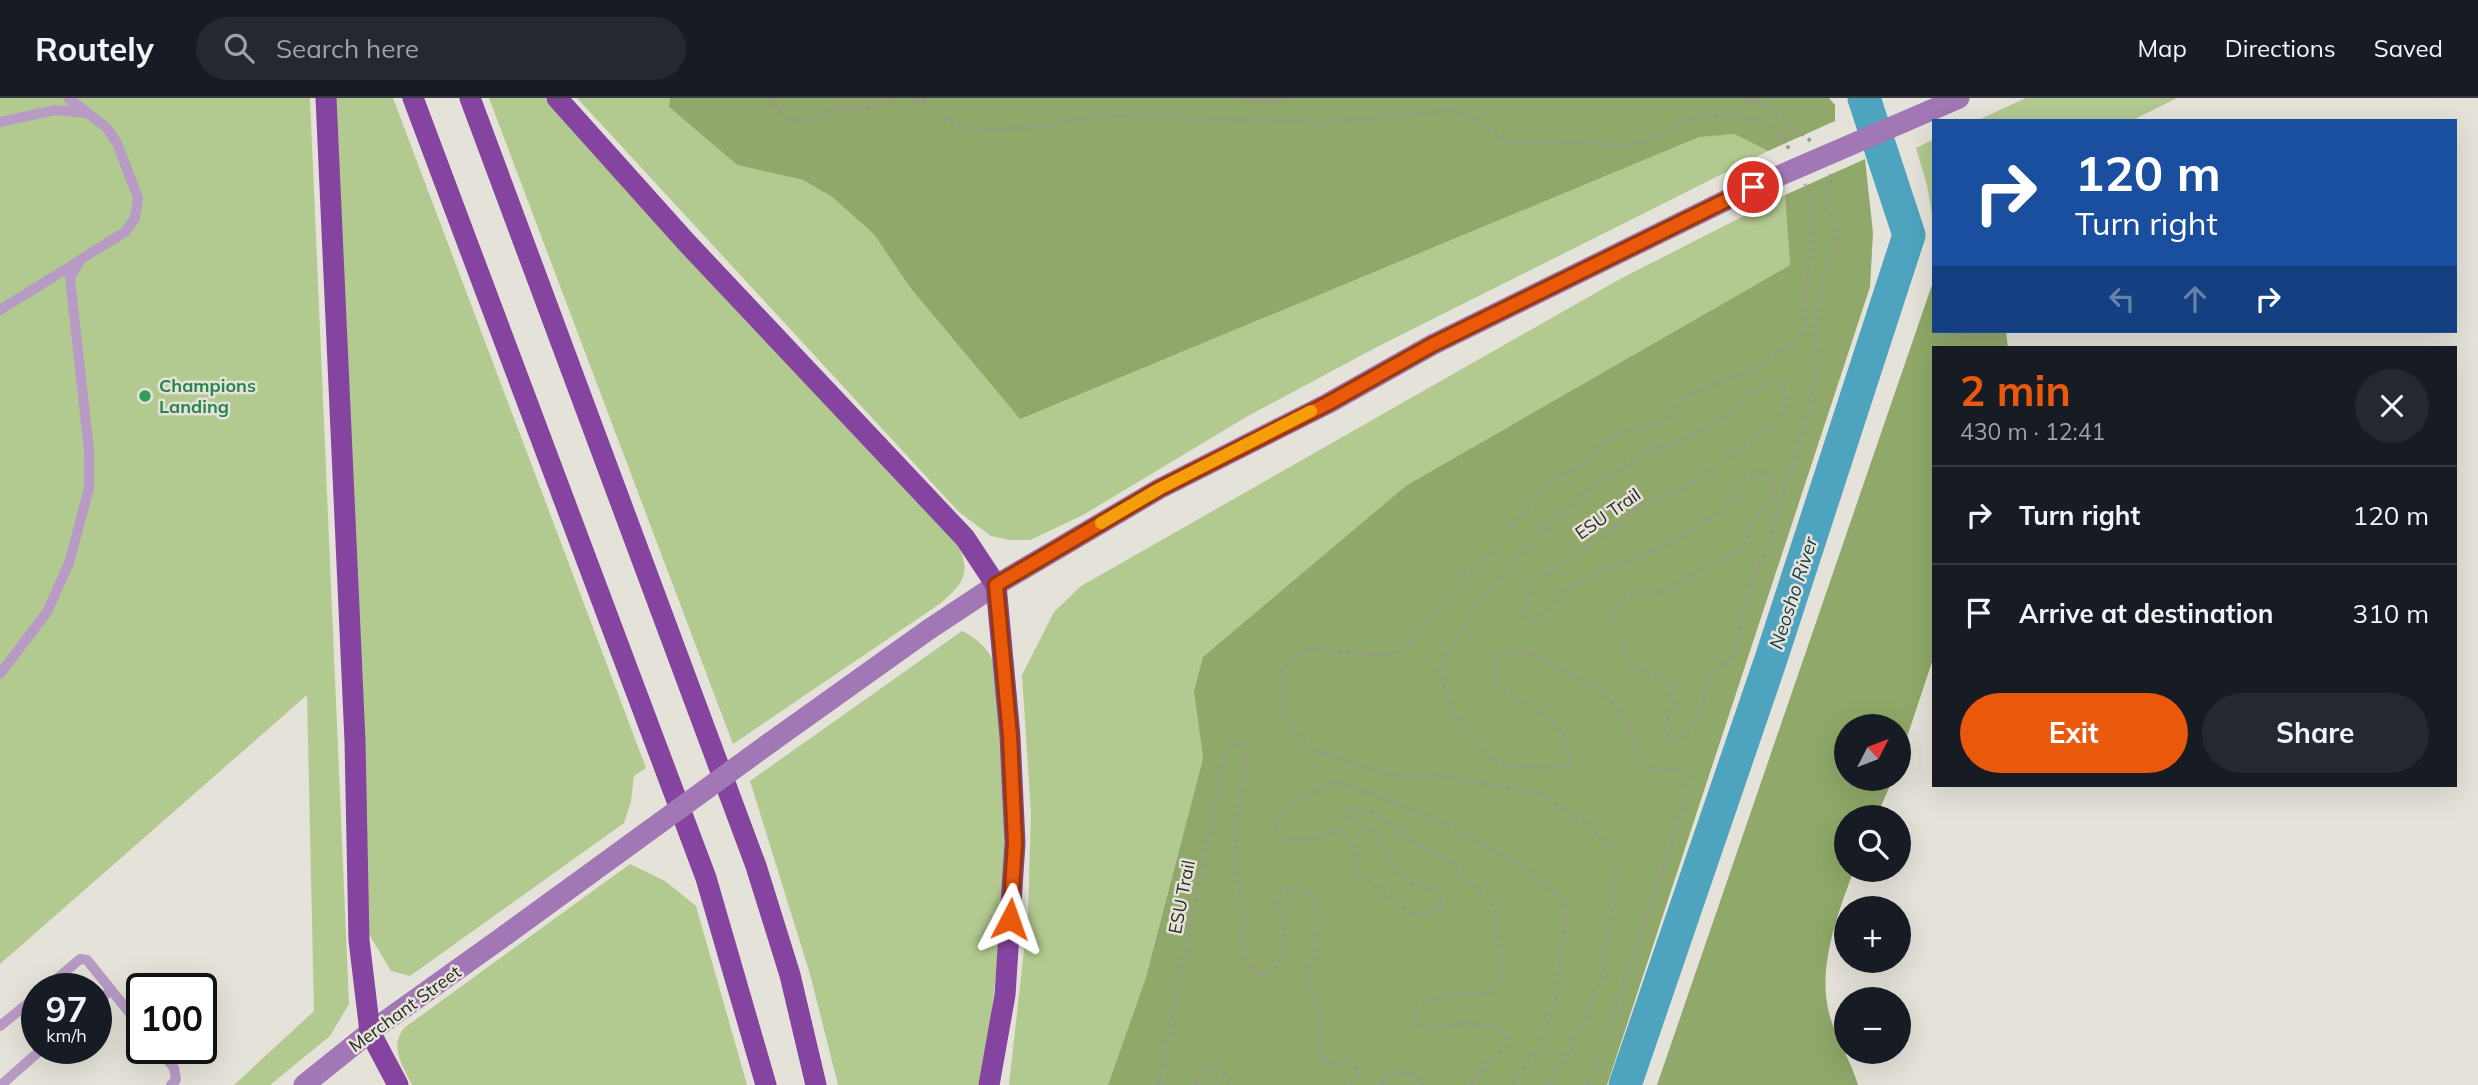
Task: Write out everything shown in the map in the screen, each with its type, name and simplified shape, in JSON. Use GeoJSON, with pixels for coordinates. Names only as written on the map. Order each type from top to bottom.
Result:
{"type":"FeatureCollection","features":[{"type":"Feature","properties":{"kind":"highway"},"geometry":{"type":"LineString","coordinates":[[326,98],[354,727],[359,940],[370,1032],[398,1085]]}},
{"type":"Feature","properties":{"kind":"highway"},"geometry":{"type":"LineString","coordinates":[[414,98],[706,878],[766,1085]]}},
{"type":"Feature","properties":{"kind":"highway"},"geometry":{"type":"LineString","coordinates":[[470,98],[756,866],[790,975],[816,1085]]}},
{"type":"Feature","properties":{"kind":"highway"},"geometry":{"type":"LineString","coordinates":[[556,98],[687,243],[965,538],[996,585],[1010,736],[1015,843],[1005,995],[989,1085]]}},
{"type":"Feature","properties":{"kind":"main road","name":"Merchant Street"},"geometry":{"type":"LineString","coordinates":[[304,1085],[370,1032],[771,742],[996,585],[1159,489],[1327,404],[1432,345],[1753,187],[1959,98]]}},
{"type":"Feature","properties":{"kind":"lane"},"geometry":{"type":"LineString","coordinates":[[0,310],[125,232],[135,218],[138,198],[117,143],[106,127],[68,98]]}},
{"type":"Feature","properties":{"kind":"lane"},"geometry":{"type":"LineString","coordinates":[[0,122],[66,108],[90,113]]}},
{"type":"Feature","properties":{"kind":"lane"},"geometry":{"type":"LineString","coordinates":[[0,674],[47,612],[69,563],[89,488],[89,451],[70,278],[81,259]]}},
{"type":"Feature","properties":{"kind":"lane"},"geometry":{"type":"LineString","coordinates":[[64,973],[80,960],[87,960],[97,973]]}},
{"type":"Feature","properties":{"kind":"lane"},"geometry":{"type":"LineString","coordinates":[[112,991],[126,1008]]}},
{"type":"Feature","properties":{"kind":"lane"},"geometry":{"type":"LineString","coordinates":[[0,1027],[21,1009]]}},
{"type":"Feature","properties":{"kind":"lane"},"geometry":{"type":"LineString","coordinates":[[1,1085],[25,1064]]}},
{"type":"Feature","properties":{"kind":"lane"},"geometry":{"type":"LineString","coordinates":[[171,1064],[176,1080],[171,1085]]}},
{"type":"Feature","properties":{"kind":"path"},"geometry":{"type":"LineString","coordinates":[[768,98],[786,118],[805,121],[829,110],[857,111],[879,106],[893,98]]}},
{"type":"Feature","properties":{"kind":"path"},"geometry":{"type":"LineString","coordinates":[[916,98],[934,108],[950,122],[974,130],[1041,127],[1092,117],[1141,116],[1320,123],[1449,110],[1473,119],[1509,142],[1580,142],[1624,146],[1650,141],[1688,120],[1722,115],[1755,118],[1781,133],[1793,158]]}},
{"type":"Feature","properties":{"kind":"path"},"geometry":{"type":"LineString","coordinates":[[1242,98],[1281,101],[1287,98]]}},
{"type":"Feature","properties":{"kind":"path"},"geometry":{"type":"LineString","coordinates":[[1744,98],[1770,108],[1797,133],[1816,145]]}},
{"type":"Feature","properties":{"kind":"path","name":"ESU Trail"},"geometry":{"type":"LineString","coordinates":[[1587,1085],[1674,838],[1689,776],[1677,770],[1652,771],[1637,752],[1630,725],[1606,696],[1534,654],[1506,650],[1494,662],[1498,687],[1547,715],[1567,738],[1571,758],[1561,768],[1506,765],[1484,754],[1469,735],[1446,700],[1439,670],[1473,611],[1556,519],[1618,471],[1653,449],[1692,436],[1771,381],[1782,384],[1786,394],[1785,412],[1776,423],[1702,477],[1674,493],[1643,502],[1612,530],[1536,581],[1527,595],[1524,611],[1528,618],[1539,618],[1551,601],[1577,584],[1681,538],[1726,508],[1751,475],[1763,470],[1772,474],[1776,487],[1769,501],[1757,514],[1742,548],[1664,592],[1635,592],[1621,600],[1613,613],[1615,627],[1629,661],[1643,673],[1660,677],[1669,685],[1672,704],[1665,727],[1667,735],[1674,740],[1693,726],[1715,672],[1735,654],[1754,573],[1766,552],[1808,411],[1819,356],[1814,333],[1826,264],[1840,246],[1838,226],[1827,205],[1831,170]]}},
{"type":"Feature","properties":{"kind":"path"},"geometry":{"type":"LineString","coordinates":[[1548,1085],[1570,1050],[1602,979],[1618,858],[1590,826],[1541,794],[1431,775],[1391,775],[1314,750],[1288,727],[1283,699],[1283,670],[1305,649],[1393,655],[1412,641],[1467,573],[1496,547],[1552,478],[1576,470],[1602,443],[1624,430],[1649,426],[1670,415],[1689,394],[1749,370],[1799,339],[1806,324],[1807,312],[1811,196],[1805,183]]}},
{"type":"Feature","properties":{"kind":"path","name":"ESU Trail"},"geometry":{"type":"LineString","coordinates":[[1158,1085],[1224,759],[1228,748],[1237,740],[1244,745],[1248,760],[1241,786],[1235,859],[1243,904],[1241,932],[1247,963],[1259,976],[1276,970],[1286,944],[1278,899],[1289,888],[1310,892],[1317,900],[1318,934],[1308,980],[1321,1018],[1320,1052],[1324,1063],[1355,1063],[1358,1075],[1349,1085]]}},
{"type":"Feature","properties":{"kind":"path"},"geometry":{"type":"LineString","coordinates":[[1471,1085],[1489,1061],[1507,1046],[1506,1033],[1488,1023],[1449,1025],[1433,1031],[1419,1024],[1416,1012],[1426,1001],[1446,995],[1493,992],[1499,979],[1500,964],[1495,927],[1496,908],[1446,859],[1416,843],[1374,813],[1352,806],[1347,812],[1387,850],[1394,873],[1414,886],[1433,888],[1444,901],[1431,913],[1410,913],[1359,874],[1352,844],[1341,828],[1310,840],[1283,839],[1274,826],[1289,805],[1334,782],[1384,799],[1495,851],[1543,880],[1567,905],[1557,997],[1541,1043],[1512,1085]]}},
{"type":"Feature","properties":{"kind":"path"},"geometry":{"type":"LineString","coordinates":[[1196,1085],[1207,1067],[1218,1064],[1231,1085]]}},
{"type":"Feature","properties":{"kind":"path"},"geometry":{"type":"LineString","coordinates":[[1382,1085],[1388,1076],[1406,1071],[1424,1085]]}},
{"type":"Feature","properties":{"kind":"green space","name":"Champions Landing"},"geometry":{"type":"Polygon","coordinates":[[[0,98],[310,98],[349,1004],[330,1036],[270,1085],[234,1085],[314,1011],[307,695],[0,964],[0,98]]]}},
{"type":"Feature","properties":{"kind":"green space"},"geometry":{"type":"Polygon","coordinates":[[[332,98],[393,98],[646,768],[634,776],[631,801],[624,823],[410,976],[391,971],[369,934],[332,98]]]}},
{"type":"Feature","properties":{"kind":"green space"},"geometry":{"type":"Polygon","coordinates":[[[489,98],[545,98],[956,539],[965,567],[964,574],[957,588],[941,603],[733,744],[489,98]]]}},
{"type":"Feature","properties":{"kind":"green space"},"geometry":{"type":"Polygon","coordinates":[[[577,98],[670,98],[669,107],[737,165],[803,180],[832,197],[875,234],[909,286],[1699,136],[1734,134],[1768,151],[1375,348],[1246,417],[1083,515],[1030,540],[1010,540],[991,536],[959,512],[577,98]]]}},
{"type":"Feature","properties":{"kind":"green space"},"geometry":{"type":"Polygon","coordinates":[[[670,98],[1829,98],[1835,105],[1835,121],[1768,151],[1734,134],[1699,137],[1020,419],[909,286],[874,234],[832,197],[803,180],[737,165],[669,107],[670,98]]]}},
{"type":"Feature","properties":{"kind":"green space"},"geometry":{"type":"Polygon","coordinates":[[[2026,98],[2177,98],[2135,119],[1980,119],[2026,98]]]}},
{"type":"Feature","properties":{"kind":"green space"},"geometry":{"type":"Polygon","coordinates":[[[1932,140],[1932,215],[1927,185],[1916,148],[1932,140]]]}},
{"type":"Feature","properties":{"kind":"green space"},"geometry":{"type":"Polygon","coordinates":[[[1865,159],[1873,233],[1870,287],[1607,1085],[1108,1085],[1146,977],[1203,758],[1194,692],[1203,657],[1407,485],[1790,265],[1785,195],[1865,159]]]}},
{"type":"Feature","properties":{"kind":"green space"},"geometry":{"type":"Polygon","coordinates":[[[1785,195],[1790,265],[1407,485],[1194,692],[1203,758],[1146,977],[1108,1085],[1009,1085],[1028,914],[1031,813],[1022,675],[1054,612],[1081,586],[1620,279],[1785,195]]]}},
{"type":"Feature","properties":{"kind":"green space"},"geometry":{"type":"Polygon","coordinates":[[[1932,285],[1932,333],[2006,333],[2008,346],[1932,346],[1932,662],[1911,725],[1911,714],[1834,714],[1834,791],[1888,791],[1881,805],[1834,805],[1834,882],[1850,882],[1844,896],[1834,896],[1834,928],[1826,970],[1827,1003],[1834,1028],[1834,1064],[1850,1064],[1858,1085],[1657,1085],[1932,285]]]}},
{"type":"Feature","properties":{"kind":"green space"},"geometry":{"type":"Polygon","coordinates":[[[962,631],[979,642],[992,659],[1003,732],[1005,815],[1002,892],[982,1085],[838,1085],[810,974],[750,781],[962,631]]]}},
{"type":"Feature","properties":{"kind":"green space"},"geometry":{"type":"Polygon","coordinates":[[[630,864],[665,881],[696,906],[747,1085],[412,1085],[398,1050],[404,1028],[630,864]]]}},
{"type":"Feature","properties":{"kind":"waterway","name":"Neosho River"},"geometry":{"type":"LineString","coordinates":[[1625,1085],[1770,662],[1909,235],[1864,98]]}},
{"type":"Feature","properties":{"kind":"slow traffic"},"geometry":{"type":"LineString","coordinates":[[1101,523],[1159,489],[1311,411]]}},
{"type":"Feature","properties":{"kind":"place","name":"Champions Landing"},"geometry":{"type":"Point","coordinates":[145,396]}},
{"type":"Feature","properties":{"kind":"route"},"geometry":{"type":"LineString","coordinates":[[1010,919],[1015,843],[1010,736],[996,585],[1159,489],[1327,404],[1432,345],[1753,187]]}}]}
